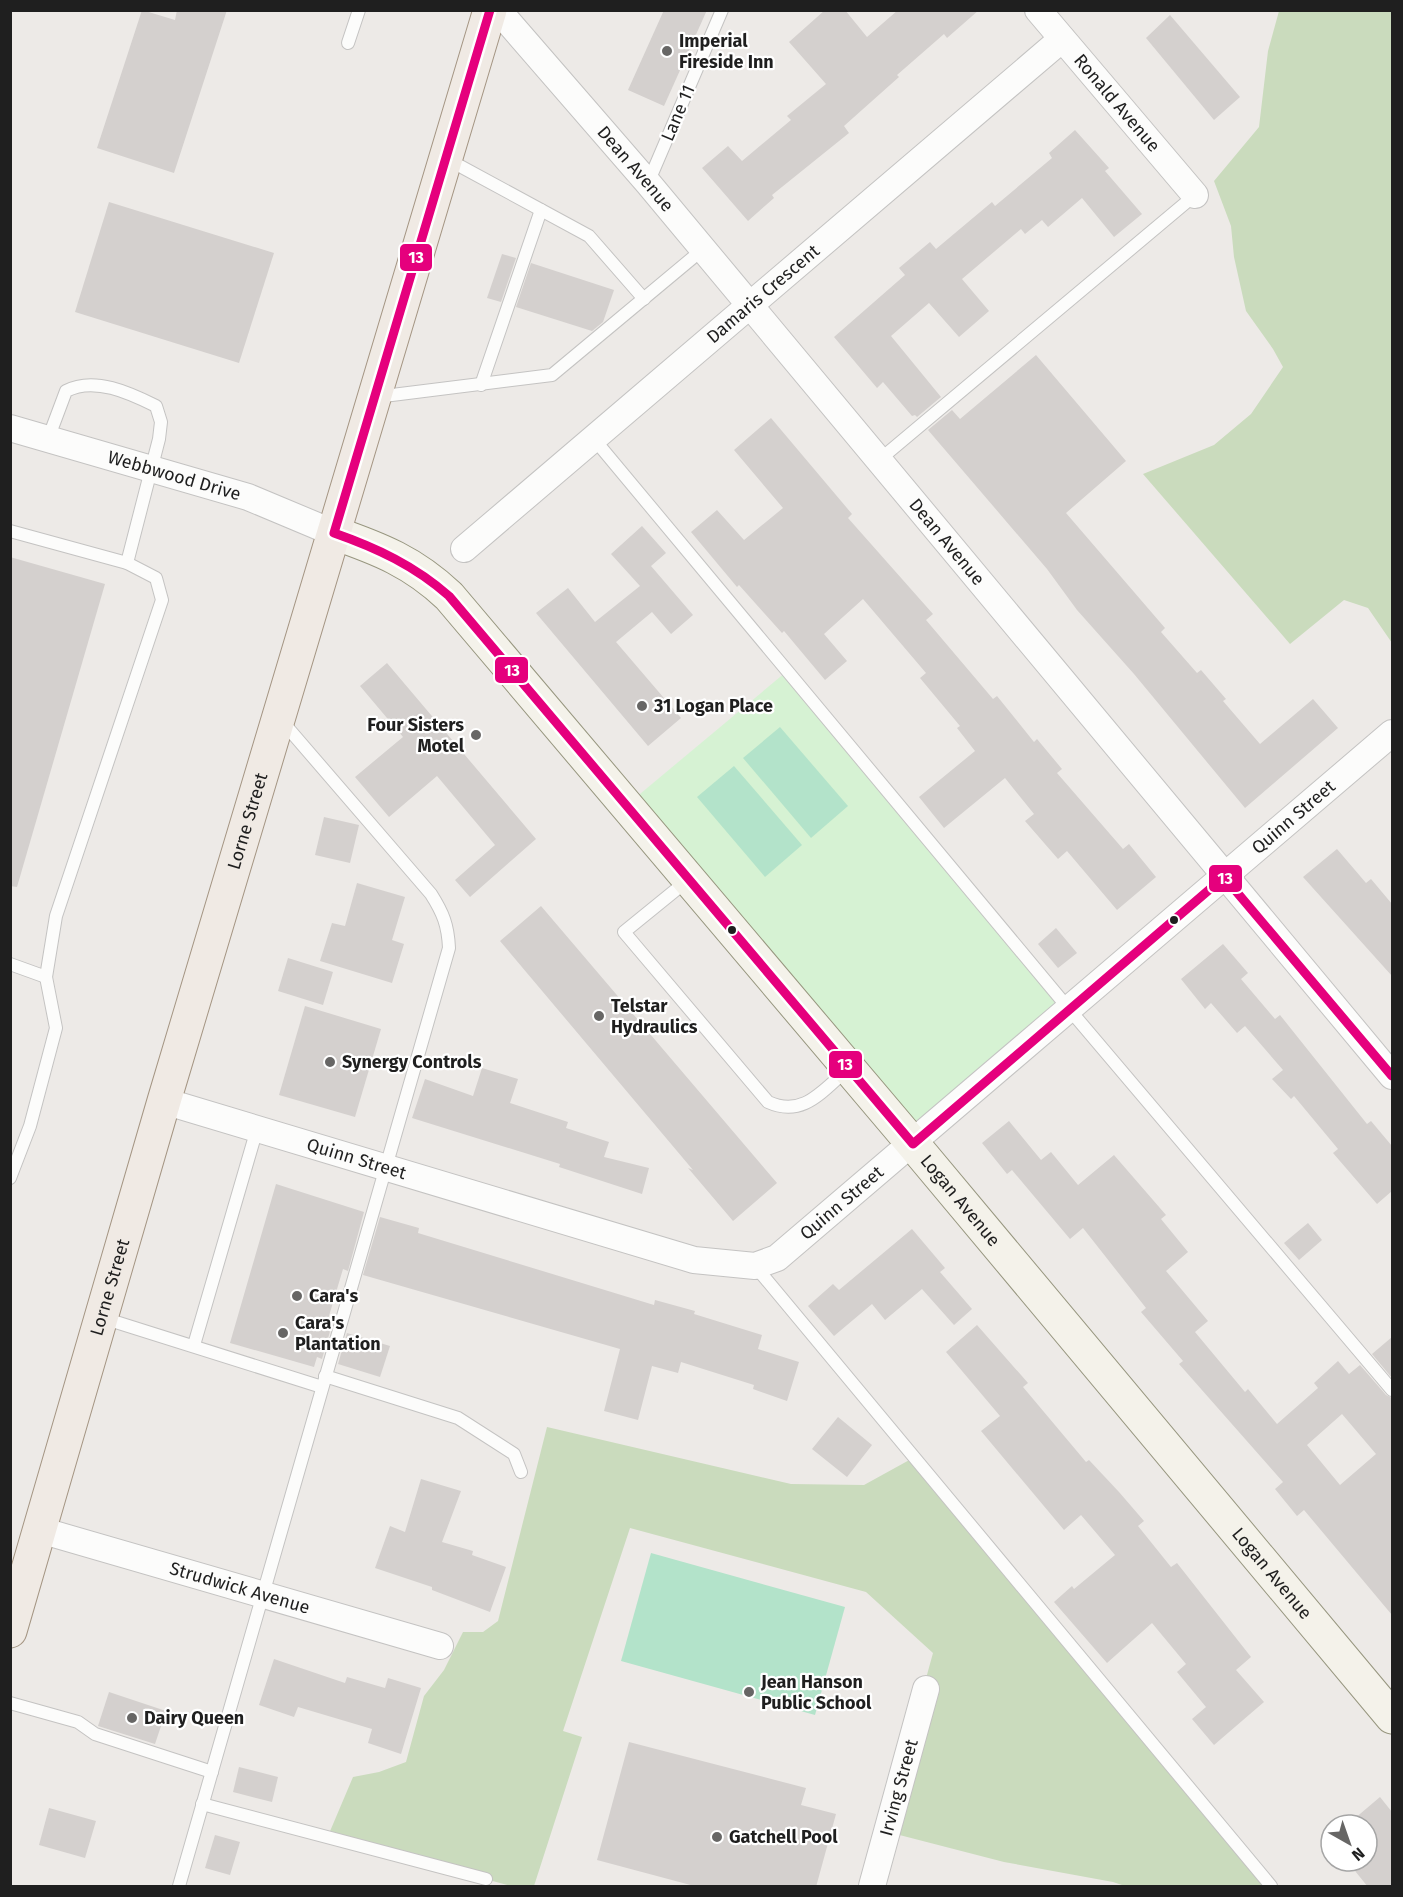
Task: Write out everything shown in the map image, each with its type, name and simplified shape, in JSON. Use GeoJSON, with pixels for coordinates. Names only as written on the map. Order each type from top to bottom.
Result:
{"type":"FeatureCollection","features":[{"type":"Feature","properties":{"kind":"main road","name":"Lorne Street"},"geometry":{"type":"LineString","coordinates":[[10,1631],[164,1101],[490,10]]}},
{"type":"Feature","properties":{"kind":"street","name":"Dean Avenue"},"geometry":{"type":"LineString","coordinates":[[498,10],[648,183],[1392,1076]]}},
{"type":"Feature","properties":{"kind":"street","name":"Ronald Avenue"},"geometry":{"type":"LineString","coordinates":[[1038,10],[1195,195]]}},
{"type":"Feature","properties":{"kind":"street","name":"Damaris Crescent"},"geometry":{"type":"LineString","coordinates":[[464,549],[750,308],[1062,39]]}},
{"type":"Feature","properties":{"kind":"street","name":"Webbwood Drive"},"geometry":{"type":"LineString","coordinates":[[10,428],[248,497],[334,533]]}},
{"type":"Feature","properties":{"kind":"street","name":"Logan Avenue"},"geometry":{"type":"LineString","coordinates":[[334,533],[395,555],[434,582],[449,596],[913,1144],[1392,1717]]}},
{"type":"Feature","properties":{"kind":"street","name":"Quinn Street"},"geometry":{"type":"LineString","coordinates":[[164,1101],[694,1260],[754,1266],[777,1258],[1392,733]]}},
{"type":"Feature","properties":{"kind":"street","name":"Strudwick Avenue"},"geometry":{"type":"LineString","coordinates":[[40,1530],[440,1646]]}},
{"type":"Feature","properties":{"kind":"street","name":"Irving Street"},"geometry":{"type":"LineString","coordinates":[[872,1887],[926,1689]]}},
{"type":"Feature","properties":{"kind":"lane"},"geometry":{"type":"LineString","coordinates":[[348,43],[359,10]]}},
{"type":"Feature","properties":{"kind":"lane","name":"Lane 11"},"geometry":{"type":"LineString","coordinates":[[648,183],[722,10]]}},
{"type":"Feature","properties":{"kind":"lane"},"geometry":{"type":"LineString","coordinates":[[446,159],[589,236],[644,298]]}},
{"type":"Feature","properties":{"kind":"lane"},"geometry":{"type":"LineString","coordinates":[[878,461],[1195,195]]}},
{"type":"Feature","properties":{"kind":"lane"},"geometry":{"type":"LineString","coordinates":[[481,385],[541,210]]}},
{"type":"Feature","properties":{"kind":"lane"},"geometry":{"type":"LineString","coordinates":[[374,397],[552,375],[702,250]]}},
{"type":"Feature","properties":{"kind":"lane"},"geometry":{"type":"LineString","coordinates":[[48,439],[66,391],[80,384],[125,393],[156,406],[161,422],[152,469],[127,563]]}},
{"type":"Feature","properties":{"kind":"lane"},"geometry":{"type":"LineString","coordinates":[[594,439],[1069,1009],[1392,1390]]}},
{"type":"Feature","properties":{"kind":"lane"},"geometry":{"type":"LineString","coordinates":[[10,531],[127,563],[156,578],[162,600],[56,916],[46,976],[56,1028],[30,1126],[10,1178]]}},
{"type":"Feature","properties":{"kind":"lane"},"geometry":{"type":"LineString","coordinates":[[179,1887],[449,948],[448,928],[444,914],[430,894],[278,717]]}},
{"type":"Feature","properties":{"kind":"lane"},"geometry":{"type":"LineString","coordinates":[[688,879],[624,932],[768,1102],[783,1109],[797,1108],[812,1099],[849,1068]]}},
{"type":"Feature","properties":{"kind":"lane"},"geometry":{"type":"LineString","coordinates":[[10,964],[46,976]]}},
{"type":"Feature","properties":{"kind":"lane"},"geometry":{"type":"LineString","coordinates":[[194,1345],[257,1129]]}},
{"type":"Feature","properties":{"kind":"lane"},"geometry":{"type":"LineString","coordinates":[[754,1266],[1271,1887]]}},
{"type":"Feature","properties":{"kind":"lane"},"geometry":{"type":"LineString","coordinates":[[101,1317],[458,1418],[514,1454],[521,1472]]}},
{"type":"Feature","properties":{"kind":"lane"},"geometry":{"type":"LineString","coordinates":[[10,1703],[78,1722],[95,1734],[212,1772]]}},
{"type":"Feature","properties":{"kind":"lane"},"geometry":{"type":"LineString","coordinates":[[202,1804],[486,1879]]}},
{"type":"Feature","properties":{"kind":"green space"},"geometry":{"type":"Polygon","coordinates":[[[1279,11],[1392,11],[1392,643],[1368,608],[1344,600],[1290,644],[1143,474],[1214,445],[1251,414],[1283,367],[1246,311],[1234,257],[1231,226],[1214,181],[1259,127],[1268,51],[1279,11]]]}},
{"type":"Feature","properties":{"kind":"green space"},"geometry":{"type":"Polygon","coordinates":[[[786,672],[1069,1012],[917,1144],[628,804],[786,672]]]}},
{"type":"Feature","properties":{"kind":"green space"},"geometry":{"type":"Polygon","coordinates":[[[780,727],[848,806],[811,838],[743,758],[780,727]]]}},
{"type":"Feature","properties":{"kind":"green space"},"geometry":{"type":"Polygon","coordinates":[[[734,766],[802,845],[765,877],[697,797],[734,766]]]}},
{"type":"Feature","properties":{"kind":"green space"},"geometry":{"type":"Polygon","coordinates":[[[547,1427],[791,1484],[864,1485],[913,1458],[1268,1886],[1125,1886],[1004,1862],[884,1831],[933,1653],[866,1592],[630,1528],[563,1731],[582,1737],[534,1886],[511,1886],[328,1836],[353,1777],[379,1772],[406,1762],[424,1696],[444,1670],[463,1632],[483,1632],[498,1621],[547,1427]]]}},
{"type":"Feature","properties":{"kind":"green space"},"geometry":{"type":"Polygon","coordinates":[[[651,1553],[845,1607],[815,1715],[621,1661],[651,1553]]]}},
{"type":"Feature","properties":{"kind":"building"},"geometry":{"type":"Polygon","coordinates":[[[142,10],[175,20],[177,10],[227,10],[174,173],[97,148],[142,10]]]}},
{"type":"Feature","properties":{"kind":"building","name":"Imperial Fireside Inn"},"geometry":{"type":"Polygon","coordinates":[[[664,10],[707,10],[664,106],[628,90],[664,10]]]}},
{"type":"Feature","properties":{"kind":"building"},"geometry":{"type":"Polygon","coordinates":[[[825,10],[845,10],[867,37],[898,10],[979,10],[947,38],[944,34],[897,75],[899,77],[844,126],[849,133],[772,195],[774,198],[748,221],[702,168],[728,146],[742,161],[791,120],[787,116],[826,84],[789,42],[825,10]]]}},
{"type":"Feature","properties":{"kind":"building"},"geometry":{"type":"Polygon","coordinates":[[[1170,15],[1240,97],[1214,120],[1146,38],[1170,15]]]}},
{"type":"Feature","properties":{"kind":"building"},"geometry":{"type":"Polygon","coordinates":[[[1075,130],[1109,168],[1105,171],[1142,214],[1114,237],[1082,198],[1048,227],[1042,220],[1025,234],[1021,229],[962,279],[989,311],[959,337],[929,303],[891,336],[941,397],[917,417],[912,416],[883,382],[877,388],[834,337],[905,275],[899,268],[930,242],[936,249],[992,202],[995,206],[1052,158],[1049,153],[1075,130]]]}},
{"type":"Feature","properties":{"kind":"building"},"geometry":{"type":"Polygon","coordinates":[[[109,202],[274,253],[239,363],[75,312],[109,202]]]}},
{"type":"Feature","properties":{"kind":"building"},"geometry":{"type":"Polygon","coordinates":[[[502,254],[516,258],[501,302],[487,298],[502,254]]]}},
{"type":"Feature","properties":{"kind":"building"},"geometry":{"type":"Polygon","coordinates":[[[531,263],[614,290],[603,322],[592,331],[516,307],[531,263]]]}},
{"type":"Feature","properties":{"kind":"building"},"geometry":{"type":"Polygon","coordinates":[[[1036,355],[1126,461],[1066,513],[1165,628],[1161,632],[1197,673],[1201,670],[1226,699],[1223,701],[1260,744],[1313,699],[1338,728],[1245,808],[1134,674],[1077,610],[1047,569],[928,430],[952,410],[960,419],[1036,355]]]}},
{"type":"Feature","properties":{"kind":"building"},"geometry":{"type":"Polygon","coordinates":[[[771,418],[852,514],[848,518],[933,614],[926,620],[993,699],[997,696],[1034,742],[1037,739],[1062,769],[1057,773],[1123,849],[1129,844],[1156,877],[1117,910],[1067,851],[1058,859],[1025,821],[1034,814],[1005,778],[944,828],[919,797],[975,751],[957,728],[960,726],[920,678],[926,673],[863,599],[824,634],[847,661],[825,680],[784,631],[782,633],[739,585],[737,587],[691,532],[717,510],[744,540],[783,508],[734,450],[771,418]]]}},
{"type":"Feature","properties":{"kind":"building"},"geometry":{"type":"Polygon","coordinates":[[[642,526],[666,553],[651,566],[693,615],[671,634],[652,612],[616,642],[681,718],[648,746],[536,613],[568,588],[595,622],[640,586],[611,554],[642,526]]]}},
{"type":"Feature","properties":{"kind":"building"},"geometry":{"type":"Polygon","coordinates":[[[10,557],[105,584],[17,887],[10,886],[10,557]]]}},
{"type":"Feature","properties":{"kind":"building"},"geometry":{"type":"Polygon","coordinates":[[[387,663],[536,839],[470,897],[455,880],[495,845],[437,776],[389,817],[355,777],[403,737],[360,686],[387,663]]]}},
{"type":"Feature","properties":{"kind":"building"},"geometry":{"type":"Polygon","coordinates":[[[324,817],[359,825],[350,863],[315,855],[324,817]]]}},
{"type":"Feature","properties":{"kind":"building"},"geometry":{"type":"Polygon","coordinates":[[[1337,849],[1366,883],[1371,879],[1392,904],[1392,976],[1303,877],[1337,849]]]}},
{"type":"Feature","properties":{"kind":"building"},"geometry":{"type":"Polygon","coordinates":[[[357,883],[405,897],[392,940],[404,944],[392,983],[320,961],[332,923],[345,926],[357,883]]]}},
{"type":"Feature","properties":{"kind":"building","name":"Telstar Hydraulics"},"geometry":{"type":"Polygon","coordinates":[[[541,906],[777,1183],[733,1221],[688,1168],[693,1170],[500,941],[541,906]]]}},
{"type":"Feature","properties":{"kind":"building"},"geometry":{"type":"Polygon","coordinates":[[[1056,928],[1077,953],[1058,968],[1038,944],[1056,928]]]}},
{"type":"Feature","properties":{"kind":"building"},"geometry":{"type":"Polygon","coordinates":[[[1223,944],[1248,973],[1241,979],[1275,1019],[1280,1015],[1367,1124],[1371,1121],[1392,1146],[1392,1191],[1377,1204],[1333,1153],[1338,1149],[1294,1096],[1291,1099],[1272,1079],[1283,1070],[1245,1026],[1237,1033],[1211,1003],[1205,1009],[1181,979],[1223,944]]]}},
{"type":"Feature","properties":{"kind":"building"},"geometry":{"type":"Polygon","coordinates":[[[288,958],[333,972],[323,1005],[278,991],[288,958]]]}},
{"type":"Feature","properties":{"kind":"building","name":"Synergy Controls"},"geometry":{"type":"Polygon","coordinates":[[[305,1006],[381,1029],[355,1117],[279,1095],[305,1006]]]}},
{"type":"Feature","properties":{"kind":"building"},"geometry":{"type":"Polygon","coordinates":[[[482,1068],[518,1079],[510,1103],[568,1122],[566,1128],[609,1142],[604,1157],[649,1168],[642,1194],[559,1167],[560,1164],[412,1118],[425,1079],[473,1096],[482,1068]]]}},
{"type":"Feature","properties":{"kind":"building"},"geometry":{"type":"Polygon","coordinates":[[[1009,1121],[1041,1160],[1051,1152],[1078,1185],[1114,1155],[1166,1215],[1161,1219],[1188,1252],[1166,1271],[1208,1321],[1195,1332],[1245,1392],[1248,1389],[1277,1424],[1318,1388],[1314,1383],[1338,1361],[1349,1374],[1360,1365],[1386,1395],[1392,1398],[1392,1615],[1304,1510],[1297,1516],[1275,1489],[1283,1482],[1179,1364],[1183,1361],[1141,1312],[1146,1308],[1083,1228],[1070,1239],[1012,1170],[1007,1174],[982,1143],[1009,1121]],[[1342,1414],[1307,1445],[1340,1485],[1376,1454],[1342,1414]]]}},
{"type":"Feature","properties":{"kind":"building"},"geometry":{"type":"Polygon","coordinates":[[[276,1184],[364,1212],[348,1271],[343,1269],[326,1326],[331,1328],[322,1359],[317,1357],[314,1367],[230,1343],[276,1184]]]}},
{"type":"Feature","properties":{"kind":"building"},"geometry":{"type":"Polygon","coordinates":[[[380,1217],[419,1228],[418,1233],[654,1305],[655,1300],[695,1311],[694,1314],[762,1335],[758,1349],[799,1362],[787,1401],[753,1389],[754,1385],[681,1362],[678,1373],[652,1366],[638,1420],[604,1411],[620,1349],[363,1275],[380,1217]]]}},
{"type":"Feature","properties":{"kind":"building"},"geometry":{"type":"Polygon","coordinates":[[[1308,1223],[1322,1240],[1299,1260],[1284,1243],[1308,1223]]]}},
{"type":"Feature","properties":{"kind":"building"},"geometry":{"type":"Polygon","coordinates":[[[912,1229],[945,1268],[940,1272],[972,1309],[954,1325],[922,1289],[885,1320],[872,1304],[834,1336],[808,1306],[833,1284],[839,1290],[912,1229]]]}},
{"type":"Feature","properties":{"kind":"building"},"geometry":{"type":"Polygon","coordinates":[[[977,1325],[1028,1383],[1023,1387],[1086,1462],[1089,1460],[1144,1521],[1138,1526],[1171,1567],[1177,1563],[1251,1657],[1236,1670],[1264,1702],[1214,1745],[1192,1719],[1206,1707],[1177,1672],[1186,1664],[1152,1623],[1107,1663],[1054,1602],[1072,1586],[1074,1589],[1115,1555],[1081,1515],[1064,1530],[981,1431],[1000,1416],[946,1352],[977,1325]]]}},
{"type":"Feature","properties":{"kind":"building"},"geometry":{"type":"Polygon","coordinates":[[[347,1333],[390,1346],[380,1377],[338,1364],[347,1333]]]}},
{"type":"Feature","properties":{"kind":"building"},"geometry":{"type":"Polygon","coordinates":[[[1392,1337],[1392,1378],[1372,1354],[1392,1337]]]}},
{"type":"Feature","properties":{"kind":"building"},"geometry":{"type":"Polygon","coordinates":[[[838,1417],[872,1445],[847,1477],[812,1449],[838,1417]]]}},
{"type":"Feature","properties":{"kind":"building"},"geometry":{"type":"Polygon","coordinates":[[[421,1479],[461,1491],[442,1542],[473,1551],[472,1555],[506,1567],[490,1612],[432,1590],[432,1587],[375,1568],[390,1526],[405,1532],[421,1479]]]}},
{"type":"Feature","properties":{"kind":"building"},"geometry":{"type":"Polygon","coordinates":[[[274,1659],[345,1683],[347,1677],[385,1688],[388,1678],[421,1688],[401,1754],[368,1743],[372,1729],[298,1707],[294,1717],[259,1705],[274,1659]]]}},
{"type":"Feature","properties":{"kind":"building","name":"Dairy Queen"},"geometry":{"type":"Polygon","coordinates":[[[109,1692],[166,1711],[155,1744],[98,1726],[109,1692]]]}},
{"type":"Feature","properties":{"kind":"building","name":"Gatchell Pool"},"geometry":{"type":"Polygon","coordinates":[[[629,1742],[806,1788],[801,1805],[836,1814],[816,1887],[698,1887],[597,1860],[629,1742]]]}},
{"type":"Feature","properties":{"kind":"building"},"geometry":{"type":"Polygon","coordinates":[[[239,1767],[278,1777],[272,1802],[233,1792],[239,1767]]]}},
{"type":"Feature","properties":{"kind":"building"},"geometry":{"type":"Polygon","coordinates":[[[1380,1797],[1392,1812],[1392,1887],[1368,1887],[1357,1873],[1379,1873],[1379,1813],[1361,1813],[1380,1797]]]}},
{"type":"Feature","properties":{"kind":"building"},"geometry":{"type":"Polygon","coordinates":[[[49,1808],[96,1821],[85,1858],[39,1845],[49,1808]]]}},
{"type":"Feature","properties":{"kind":"building"},"geometry":{"type":"Polygon","coordinates":[[[215,1835],[240,1842],[230,1875],[205,1868],[215,1835]]]}},
{"type":"Feature","properties":{"kind":"transit line","name":"13"},"geometry":{"type":"LineString","coordinates":[[490,10],[334,533],[395,559],[423,576],[449,596],[913,1144],[1224,877],[1392,1076]]}},
{"type":"Feature","properties":{"kind":"place","name":"Imperial Fireside Inn"},"geometry":{"type":"Point","coordinates":[667,51]}},
{"type":"Feature","properties":{"kind":"place","name":"31 Logan Place"},"geometry":{"type":"Point","coordinates":[642,706]}},
{"type":"Feature","properties":{"kind":"place","name":"Four Sisters Motel"},"geometry":{"type":"Point","coordinates":[476,735]}},
{"type":"Feature","properties":{"kind":"place","name":"Telstar Hydraulics"},"geometry":{"type":"Point","coordinates":[599,1016]}},
{"type":"Feature","properties":{"kind":"place","name":"Synergy Controls"},"geometry":{"type":"Point","coordinates":[330,1062]}},
{"type":"Feature","properties":{"kind":"place","name":"Cara's"},"geometry":{"type":"Point","coordinates":[297,1296]}},
{"type":"Feature","properties":{"kind":"place","name":"Cara's Plantation"},"geometry":{"type":"Point","coordinates":[283,1333]}},
{"type":"Feature","properties":{"kind":"place","name":"Jean Hanson Public School"},"geometry":{"type":"Point","coordinates":[749,1692]}},
{"type":"Feature","properties":{"kind":"place","name":"Dairy Queen"},"geometry":{"type":"Point","coordinates":[132,1718]}},
{"type":"Feature","properties":{"kind":"place","name":"Gatchell Pool"},"geometry":{"type":"Point","coordinates":[717,1837]}}]}
